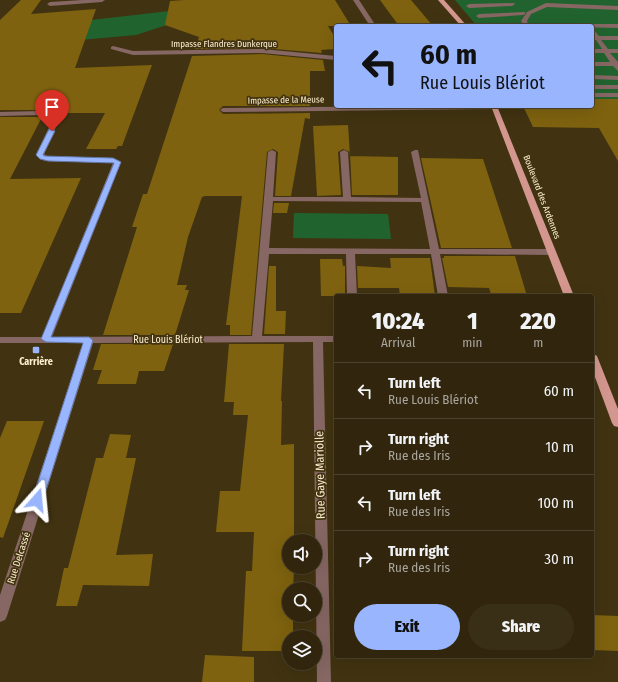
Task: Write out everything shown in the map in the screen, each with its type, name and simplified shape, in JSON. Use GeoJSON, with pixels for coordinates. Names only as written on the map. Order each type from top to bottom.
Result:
{"type":"FeatureCollection","features":[{"type":"Feature","properties":{"kind":"main road"},"geometry":{"type":"LineString","coordinates":[[441,0],[462,24]]}},
{"type":"Feature","properties":{"kind":"main road","name":"Boulevard des Ardennes"},"geometry":{"type":"LineString","coordinates":[[495,108],[567,294]]}},
{"type":"Feature","properties":{"kind":"main road"},"geometry":{"type":"LineString","coordinates":[[594,361],[618,423]]}},
{"type":"Feature","properties":{"kind":"street"},"geometry":{"type":"LineString","coordinates":[[50,4],[102,0]]}},
{"type":"Feature","properties":{"kind":"street"},"geometry":{"type":"LineString","coordinates":[[356,0],[373,24]]}},
{"type":"Feature","properties":{"kind":"street"},"geometry":{"type":"LineString","coordinates":[[487,24],[464,2],[491,0]]}},
{"type":"Feature","properties":{"kind":"street"},"geometry":{"type":"LineString","coordinates":[[540,0],[548,5]]}},
{"type":"Feature","properties":{"kind":"street"},"geometry":{"type":"LineString","coordinates":[[573,0],[579,6]]}},
{"type":"Feature","properties":{"kind":"street"},"geometry":{"type":"LineString","coordinates":[[469,6],[510,2],[525,16]]}},
{"type":"Feature","properties":{"kind":"street"},"geometry":{"type":"LineString","coordinates":[[579,6],[618,2]]}},
{"type":"Feature","properties":{"kind":"street"},"geometry":{"type":"LineString","coordinates":[[526,24],[524,21],[525,16],[540,7],[548,5],[618,8]]}},
{"type":"Feature","properties":{"kind":"street"},"geometry":{"type":"LineString","coordinates":[[474,11],[518,9]]}},
{"type":"Feature","properties":{"kind":"street"},"geometry":{"type":"LineString","coordinates":[[479,16],[525,16],[533,19]]}},
{"type":"Feature","properties":{"kind":"street"},"geometry":{"type":"LineString","coordinates":[[594,27],[618,26]]}},
{"type":"Feature","properties":{"kind":"street"},"geometry":{"type":"LineString","coordinates":[[595,38],[618,38]]}},
{"type":"Feature","properties":{"kind":"street"},"geometry":{"type":"LineString","coordinates":[[595,38],[617,66]]}},
{"type":"Feature","properties":{"kind":"street","name":"Impasse Flandres Dunkerque"},"geometry":{"type":"LineString","coordinates":[[113,48],[133,53],[262,51],[334,58]]}},
{"type":"Feature","properties":{"kind":"street"},"geometry":{"type":"LineString","coordinates":[[594,51],[618,51]]}},
{"type":"Feature","properties":{"kind":"street"},"geometry":{"type":"LineString","coordinates":[[594,64],[617,66]]}},
{"type":"Feature","properties":{"kind":"street"},"geometry":{"type":"LineString","coordinates":[[594,77],[618,78]]}},
{"type":"Feature","properties":{"kind":"street"},"geometry":{"type":"LineString","coordinates":[[594,87],[618,87]]}},
{"type":"Feature","properties":{"kind":"street"},"geometry":{"type":"LineString","coordinates":[[594,95],[618,95]]}},
{"type":"Feature","properties":{"kind":"street","name":"Impasse de la Meuse"},"geometry":{"type":"LineString","coordinates":[[223,110],[358,108]]}},
{"type":"Feature","properties":{"kind":"street"},"geometry":{"type":"LineString","coordinates":[[0,114],[46,113],[55,115],[57,118],[40,155],[43,158],[113,160],[118,162],[46,339]]}},
{"type":"Feature","properties":{"kind":"street"},"geometry":{"type":"LineString","coordinates":[[256,339],[272,152]]}},
{"type":"Feature","properties":{"kind":"street"},"geometry":{"type":"LineString","coordinates":[[344,152],[347,200]]}},
{"type":"Feature","properties":{"kind":"street"},"geometry":{"type":"LineString","coordinates":[[415,152],[443,294]]}},
{"type":"Feature","properties":{"kind":"street"},"geometry":{"type":"LineString","coordinates":[[269,200],[425,200]]}},
{"type":"Feature","properties":{"kind":"street"},"geometry":{"type":"LineString","coordinates":[[264,251],[551,252]]}},
{"type":"Feature","properties":{"kind":"street"},"geometry":{"type":"LineString","coordinates":[[350,252],[352,294]]}},
{"type":"Feature","properties":{"kind":"street","name":"Rue Gaye Mariolle"},"geometry":{"type":"LineString","coordinates":[[318,339],[324,682]]}},
{"type":"Feature","properties":{"kind":"street","name":"Rue Louis Blériot"},"geometry":{"type":"LineString","coordinates":[[0,340],[334,339]]}},
{"type":"Feature","properties":{"kind":"street","name":"Rue Delcassé"},"geometry":{"type":"LineString","coordinates":[[0,616],[89,340]]}},
{"type":"Feature","properties":{"kind":"green space"},"geometry":{"type":"Polygon","coordinates":[[[455,0],[618,0],[618,99],[594,99],[594,24],[475,24],[455,0]]]}},
{"type":"Feature","properties":{"kind":"green space"},"geometry":{"type":"Polygon","coordinates":[[[196,8],[182,20],[136,35],[69,41],[65,23],[196,8]]]}},
{"type":"Feature","properties":{"kind":"green space"},"geometry":{"type":"Polygon","coordinates":[[[294,213],[388,214],[391,239],[293,238],[294,213]]]}},
{"type":"Feature","properties":{"kind":"building"},"geometry":{"type":"Polygon","coordinates":[[[21,0],[41,0],[31,14],[96,9],[75,68],[152,65],[122,146],[118,146],[116,149],[86,149],[105,113],[56,113],[39,110],[0,110],[0,20],[21,0]]]}},
{"type":"Feature","properties":{"kind":"building"},"geometry":{"type":"Polygon","coordinates":[[[335,0],[350,24],[334,24],[334,26],[328,26],[334,36],[334,49],[321,50],[322,53],[262,48],[195,49],[199,37],[165,25],[170,1],[335,0]]]}},
{"type":"Feature","properties":{"kind":"building"},"geometry":{"type":"Polygon","coordinates":[[[380,0],[411,0],[431,24],[398,24],[380,0]]]}},
{"type":"Feature","properties":{"kind":"building"},"geometry":{"type":"Polygon","coordinates":[[[262,54],[323,60],[325,71],[310,71],[310,106],[223,106],[219,110],[223,114],[310,113],[310,119],[305,118],[291,196],[275,196],[278,152],[273,149],[267,152],[251,335],[230,335],[230,325],[226,325],[242,196],[205,196],[202,197],[188,237],[177,285],[187,285],[185,290],[189,290],[175,335],[103,335],[137,227],[132,227],[143,194],[147,194],[192,56],[262,54]]]}},
{"type":"Feature","properties":{"kind":"building"},"geometry":{"type":"Polygon","coordinates":[[[594,99],[618,99],[618,161],[599,128],[533,127],[524,108],[594,108],[594,99]]]}},
{"type":"Feature","properties":{"kind":"building"},"geometry":{"type":"Polygon","coordinates":[[[0,117],[42,117],[10,179],[81,178],[21,313],[0,313],[0,117]]]}},
{"type":"Feature","properties":{"kind":"building"},"geometry":{"type":"Polygon","coordinates":[[[348,125],[350,152],[343,149],[338,152],[341,195],[317,196],[313,126],[348,125]]]}},
{"type":"Feature","properties":{"kind":"building"},"geometry":{"type":"Polygon","coordinates":[[[350,156],[398,157],[398,195],[352,195],[350,156]]]}},
{"type":"Feature","properties":{"kind":"building"},"geometry":{"type":"Polygon","coordinates":[[[421,158],[483,159],[512,248],[441,248],[421,158]]]}},
{"type":"Feature","properties":{"kind":"building"},"geometry":{"type":"Polygon","coordinates":[[[274,203],[289,203],[287,213],[273,213],[274,203]]]}},
{"type":"Feature","properties":{"kind":"building"},"geometry":{"type":"Polygon","coordinates":[[[444,256],[515,256],[526,294],[491,294],[489,288],[448,287],[442,258],[444,258],[444,256]]]}},
{"type":"Feature","properties":{"kind":"building"},"geometry":{"type":"Polygon","coordinates":[[[390,258],[430,258],[435,294],[400,294],[399,288],[358,288],[357,266],[391,268],[390,258]]]}},
{"type":"Feature","properties":{"kind":"building"},"geometry":{"type":"Polygon","coordinates":[[[320,259],[342,259],[343,266],[345,266],[345,294],[321,296],[320,259]]]}},
{"type":"Feature","properties":{"kind":"building"},"geometry":{"type":"Polygon","coordinates":[[[269,266],[276,266],[276,311],[286,311],[285,334],[264,334],[269,266]]]}},
{"type":"Feature","properties":{"kind":"building"},"geometry":{"type":"Polygon","coordinates":[[[101,344],[173,344],[164,371],[139,371],[136,384],[97,384],[102,370],[93,370],[101,344]]]}},
{"type":"Feature","properties":{"kind":"building"},"geometry":{"type":"Polygon","coordinates":[[[229,344],[284,344],[281,401],[281,445],[294,444],[294,534],[282,534],[282,574],[294,574],[293,582],[282,582],[282,622],[293,622],[293,630],[282,630],[282,651],[242,651],[246,571],[252,571],[254,532],[216,532],[220,491],[240,491],[248,415],[233,415],[234,402],[224,402],[229,344]]]}},
{"type":"Feature","properties":{"kind":"building"},"geometry":{"type":"Polygon","coordinates":[[[7,421],[44,421],[3,538],[0,537],[0,438],[7,421]]]}},
{"type":"Feature","properties":{"kind":"building"},"geometry":{"type":"Polygon","coordinates":[[[110,434],[131,435],[126,458],[136,458],[116,555],[153,554],[149,586],[83,585],[77,606],[56,606],[64,568],[68,568],[96,458],[103,458],[110,434]]]}},
{"type":"Feature","properties":{"kind":"building"},"geometry":{"type":"Polygon","coordinates":[[[594,615],[618,616],[618,651],[594,650],[594,615]]]}},
{"type":"Feature","properties":{"kind":"building"},"geometry":{"type":"Polygon","coordinates":[[[205,655],[254,657],[254,682],[202,682],[205,655]]]}},
{"type":"Feature","properties":{"kind":"place","name":"Carrière"},"geometry":{"type":"Point","coordinates":[36,350]}},
{"type":"Feature","properties":{"kind":"route"},"geometry":{"type":"LineString","coordinates":[[37,500],[89,340],[46,339],[118,162],[113,160],[43,158],[40,155],[52,131]]}}]}
